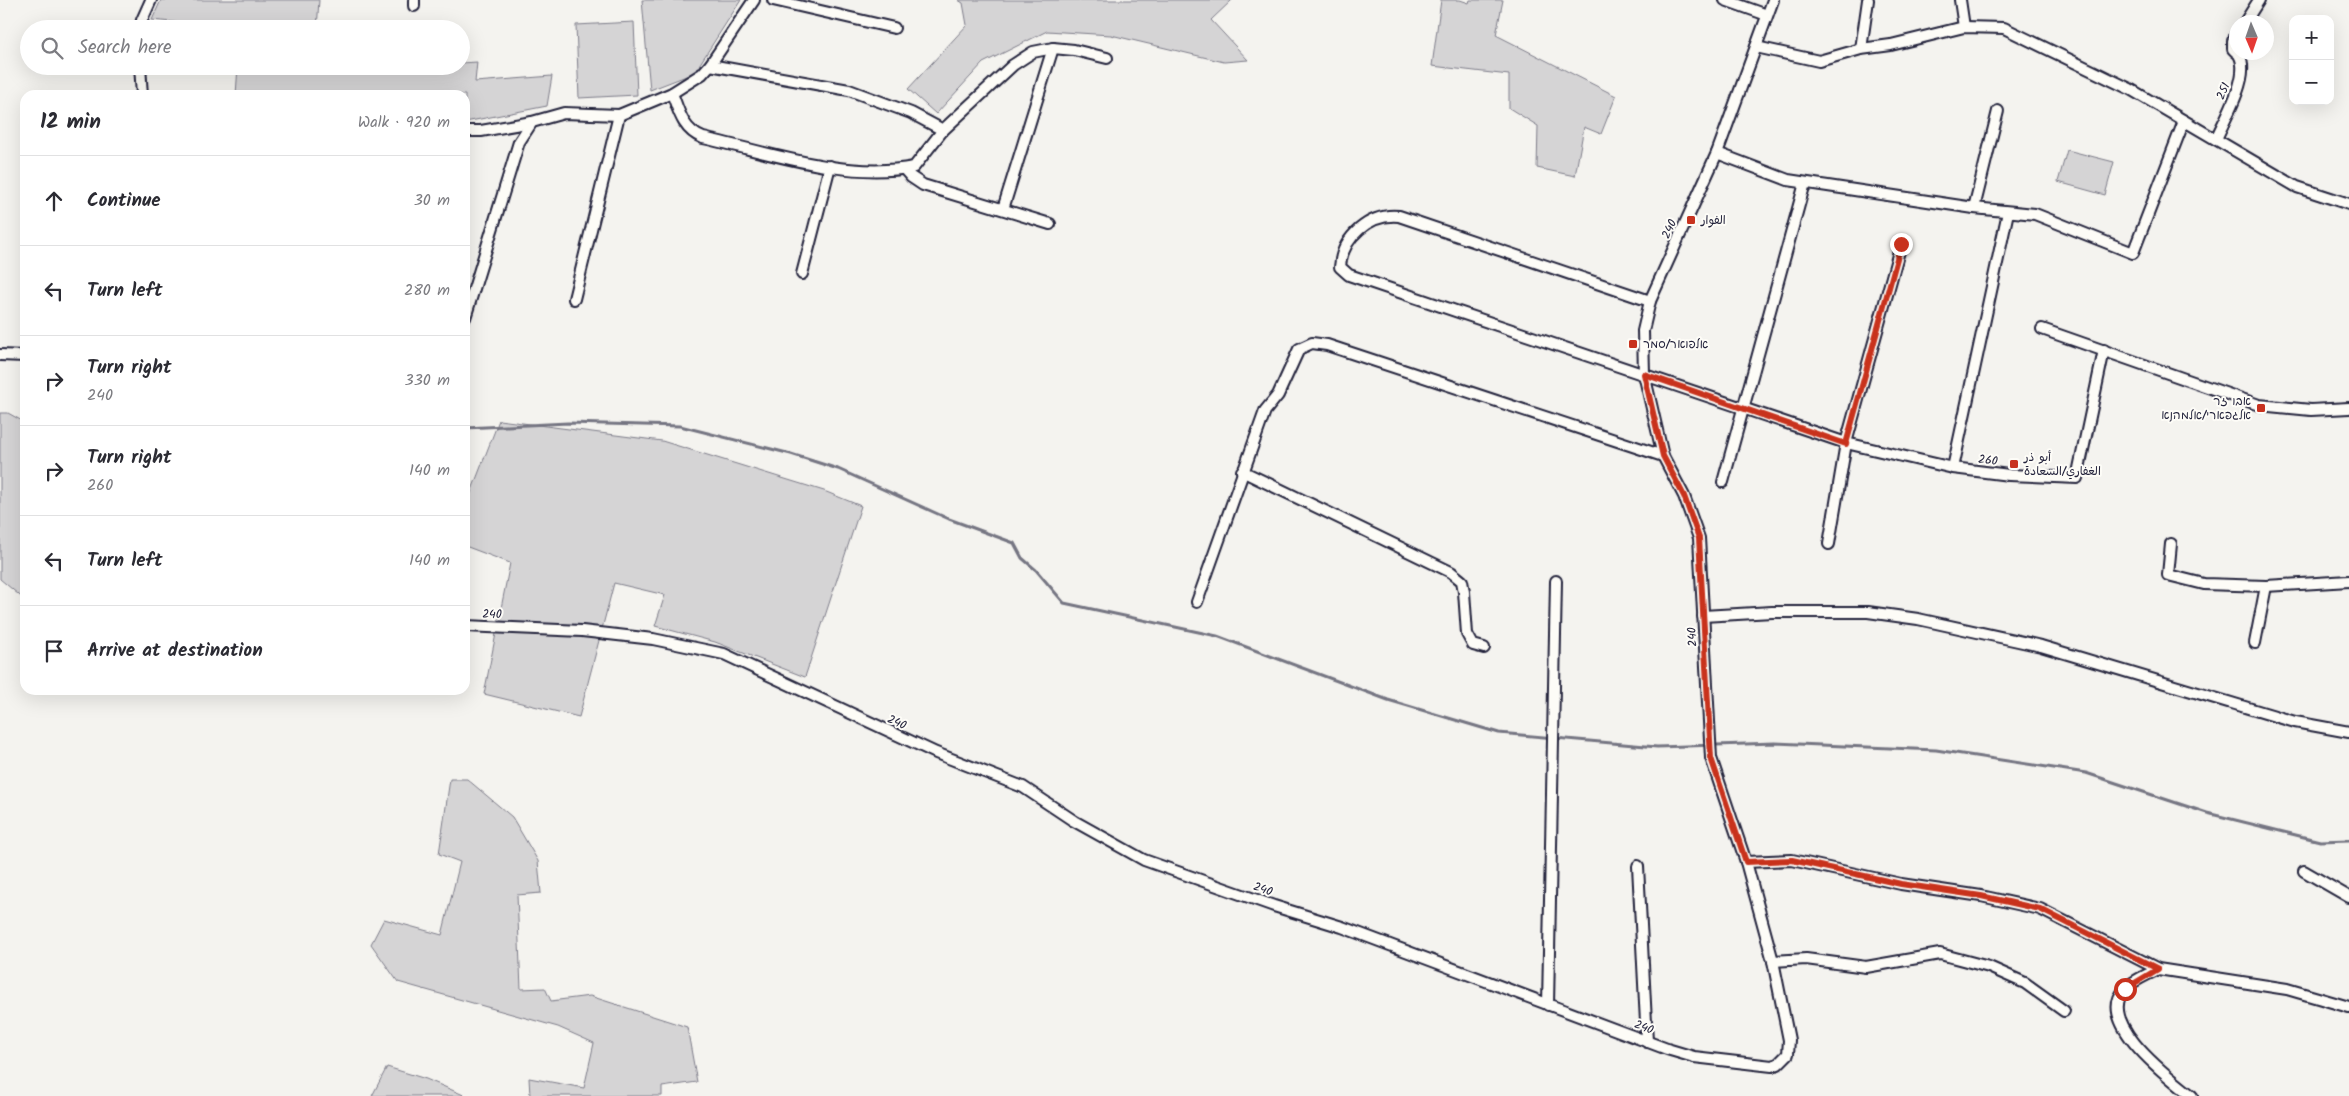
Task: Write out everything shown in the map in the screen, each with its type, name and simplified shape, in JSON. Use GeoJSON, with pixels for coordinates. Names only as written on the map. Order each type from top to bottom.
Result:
{"type":"FeatureCollection","features":[{"type":"Feature","properties":{"kind":"street"},"geometry":{"type":"LineString","coordinates":[[142,20],[151,0]]}},
{"type":"Feature","properties":{"kind":"street"},"geometry":{"type":"LineString","coordinates":[[470,131],[481,131],[532,122],[564,113],[619,115],[672,93],[702,74],[710,65],[754,0]]}},
{"type":"Feature","properties":{"kind":"street"},"geometry":{"type":"LineString","coordinates":[[773,0],[894,28]]}},
{"type":"Feature","properties":{"kind":"street"},"geometry":{"type":"LineString","coordinates":[[1725,0],[1767,15]]}},
{"type":"Feature","properties":{"kind":"street","name":"240"},"geometry":{"type":"LineString","coordinates":[[470,626],[582,631],[654,639],[724,654],[928,749],[1023,787],[1074,821],[1144,860],[1274,906],[1342,927],[1647,1042],[1694,1057],[1772,1066],[1778,1064],[1788,1054],[1789,1040],[1773,961],[1746,862],[1711,758],[1699,538],[1684,496],[1663,456],[1644,374],[1644,331],[1650,301],[1717,153],[1773,0]]}},
{"type":"Feature","properties":{"kind":"street"},"geometry":{"type":"LineString","coordinates":[[1861,49],[1868,0]]}},
{"type":"Feature","properties":{"kind":"street"},"geometry":{"type":"LineString","coordinates":[[1960,0],[1964,27]]}},
{"type":"Feature","properties":{"kind":"street"},"geometry":{"type":"LineString","coordinates":[[2249,15],[2259,0]]}},
{"type":"Feature","properties":{"kind":"street"},"geometry":{"type":"LineString","coordinates":[[1756,47],[1819,62],[1861,49],[1890,45],[1964,27],[2004,28],[2130,89],[2297,187],[2349,204]]}},
{"type":"Feature","properties":{"kind":"street"},"geometry":{"type":"LineString","coordinates":[[672,93],[682,118],[692,134],[830,166],[856,171],[889,172],[914,167],[943,130],[1013,64],[1033,52],[1053,48],[1074,50],[1107,58]]}},
{"type":"Feature","properties":{"kind":"street"},"geometry":{"type":"LineString","coordinates":[[1003,209],[1053,48]]}},
{"type":"Feature","properties":{"kind":"street","name":"251"},"geometry":{"type":"LineString","coordinates":[[2216,139],[2241,81],[2244,68],[2242,60]]}},
{"type":"Feature","properties":{"kind":"street"},"geometry":{"type":"LineString","coordinates":[[710,65],[849,90],[911,113],[943,130]]}},
{"type":"Feature","properties":{"kind":"street"},"geometry":{"type":"LineString","coordinates":[[141,75],[142,90]]}},
{"type":"Feature","properties":{"kind":"street"},"geometry":{"type":"LineString","coordinates":[[1974,208],[1998,111]]}},
{"type":"Feature","properties":{"kind":"street"},"geometry":{"type":"LineString","coordinates":[[574,299],[619,115]]}},
{"type":"Feature","properties":{"kind":"street"},"geometry":{"type":"LineString","coordinates":[[1717,153],[1788,180],[1974,208],[2035,214],[2133,253],[2184,121]]}},
{"type":"Feature","properties":{"kind":"street"},"geometry":{"type":"LineString","coordinates":[[470,302],[519,142],[532,122]]}},
{"type":"Feature","properties":{"kind":"street"},"geometry":{"type":"LineString","coordinates":[[802,274],[830,166]]}},
{"type":"Feature","properties":{"kind":"street"},"geometry":{"type":"LineString","coordinates":[[904,169],[911,177],[923,185],[1050,224]]}},
{"type":"Feature","properties":{"kind":"street"},"geometry":{"type":"LineString","coordinates":[[1723,482],[1805,183]]}},
{"type":"Feature","properties":{"kind":"street"},"geometry":{"type":"LineString","coordinates":[[1953,468],[2008,212]]}},
{"type":"Feature","properties":{"kind":"street","name":"260"},"geometry":{"type":"LineString","coordinates":[[1650,301],[1399,216],[1377,217],[1364,223],[1349,242],[1340,259],[1340,267],[1349,275],[1846,444],[1953,468],[2009,475],[2077,478],[2104,350]]}},
{"type":"Feature","properties":{"kind":"street"},"geometry":{"type":"LineString","coordinates":[[1829,544],[1846,444],[1901,244]]}},
{"type":"Feature","properties":{"kind":"street"},"geometry":{"type":"LineString","coordinates":[[2042,329],[2259,405],[2311,410],[2349,408]]}},
{"type":"Feature","properties":{"kind":"street"},"geometry":{"type":"LineString","coordinates":[[1197,602],[1242,471],[1265,411],[1278,395],[1299,348],[1312,343],[1327,345],[1663,456]]}},
{"type":"Feature","properties":{"kind":"street"},"geometry":{"type":"LineString","coordinates":[[0,355],[20,356]]}},
{"type":"Feature","properties":{"kind":"street"},"geometry":{"type":"LineString","coordinates":[[1242,471],[1451,572],[1462,581],[1466,634],[1473,645],[1484,648]]}},
{"type":"Feature","properties":{"kind":"street"},"geometry":{"type":"LineString","coordinates":[[2171,544],[2168,575],[2204,584],[2266,586],[2349,581]]}},
{"type":"Feature","properties":{"kind":"street"},"geometry":{"type":"LineString","coordinates":[[1548,1004],[1556,581]]}},
{"type":"Feature","properties":{"kind":"street"},"geometry":{"type":"LineString","coordinates":[[2255,643],[2266,586]]}},
{"type":"Feature","properties":{"kind":"street"},"geometry":{"type":"LineString","coordinates":[[1703,616],[1772,612],[1868,612],[1918,619],[2041,646],[2296,722],[2349,732]]}},
{"type":"Feature","properties":{"kind":"street"},"geometry":{"type":"LineString","coordinates":[[1746,862],[1792,860],[1901,884],[1981,896],[2040,909],[2158,969],[2287,989],[2349,1007]]}},
{"type":"Feature","properties":{"kind":"street"},"geometry":{"type":"LineString","coordinates":[[1638,866],[1647,1042]]}},
{"type":"Feature","properties":{"kind":"street"},"geometry":{"type":"LineString","coordinates":[[2304,871],[2349,897]]}},
{"type":"Feature","properties":{"kind":"street"},"geometry":{"type":"LineString","coordinates":[[1773,961],[1806,959],[1866,968],[1940,954],[1989,967],[2025,983],[2064,1012]]}},
{"type":"Feature","properties":{"kind":"street"},"geometry":{"type":"LineString","coordinates":[[2158,969],[2125,989],[2118,1007],[2120,1019],[2126,1032],[2152,1062],[2192,1096]]}},
{"type":"Feature","properties":{"kind":"shaded area"},"geometry":{"type":"Polygon","coordinates":[[[161,0],[319,0],[318,20],[152,20],[161,0]]]}},
{"type":"Feature","properties":{"kind":"shaded area"},"geometry":{"type":"Polygon","coordinates":[[[642,0],[741,0],[694,73],[650,90],[642,0]]]}},
{"type":"Feature","properties":{"kind":"shaded area"},"geometry":{"type":"Polygon","coordinates":[[[958,0],[1232,0],[1211,20],[1248,60],[1224,62],[1111,35],[1047,31],[983,63],[936,114],[908,89],[967,25],[963,3],[958,0]]]}},
{"type":"Feature","properties":{"kind":"shaded area"},"geometry":{"type":"Polygon","coordinates":[[[1441,0],[1460,0],[1469,3],[1470,0],[1503,0],[1496,35],[1616,96],[1601,134],[1584,127],[1575,176],[1537,168],[1538,126],[1509,108],[1509,75],[1432,66],[1441,0]]]}},
{"type":"Feature","properties":{"kind":"shaded area"},"geometry":{"type":"Polygon","coordinates":[[[634,22],[637,95],[579,98],[576,25],[634,22]]]}},
{"type":"Feature","properties":{"kind":"shaded area"},"geometry":{"type":"Polygon","coordinates":[[[470,62],[477,62],[475,82],[552,76],[547,106],[470,121],[470,90],[236,90],[237,75],[470,75],[470,62]]]}},
{"type":"Feature","properties":{"kind":"shaded area"},"geometry":{"type":"Polygon","coordinates":[[[2067,150],[2114,162],[2105,195],[2058,182],[2067,150]]]}},
{"type":"Feature","properties":{"kind":"shaded area"},"geometry":{"type":"Polygon","coordinates":[[[0,413],[8,413],[20,420],[20,596],[0,579],[0,413]]]}},
{"type":"Feature","properties":{"kind":"shaded area"},"geometry":{"type":"Polygon","coordinates":[[[499,420],[662,441],[824,491],[861,506],[805,677],[715,642],[655,626],[665,595],[614,583],[579,717],[484,694],[510,563],[470,548],[470,495],[499,420]]]}},
{"type":"Feature","properties":{"kind":"shaded area"},"geometry":{"type":"Polygon","coordinates":[[[450,779],[467,779],[512,817],[538,861],[541,893],[517,895],[521,989],[545,988],[551,1001],[590,996],[687,1027],[697,1082],[662,1087],[662,1096],[530,1096],[529,1078],[584,1088],[594,1043],[558,1027],[398,982],[371,944],[384,919],[442,935],[460,862],[439,854],[450,779]]]}},
{"type":"Feature","properties":{"kind":"shaded area"},"geometry":{"type":"Polygon","coordinates":[[[387,1067],[426,1079],[466,1096],[372,1096],[387,1067]]]}},
{"type":"Feature","properties":{"kind":"waterway"},"geometry":{"type":"LineString","coordinates":[[470,428],[568,423],[680,426],[791,454],[838,469],[949,519],[1014,543],[1022,558],[1036,570],[1064,603],[1217,636],[1388,700],[1499,733],[1657,747],[1775,743],[1936,750],[2086,773],[2207,813],[2320,841],[2349,840]]}},
{"type":"Feature","properties":{"kind":"place","name":"الفوار"},"geometry":{"type":"Point","coordinates":[1691,220]}},
{"type":"Feature","properties":{"kind":"place","name":"אלפואר/סמר"},"geometry":{"type":"Point","coordinates":[1633,344]}},
{"type":"Feature","properties":{"kind":"place","name":"אבו זר אלגפארי/אלמהנא"},"geometry":{"type":"Point","coordinates":[2261,408]}},
{"type":"Feature","properties":{"kind":"place","name":"أبو ذر الغفاري/السعادة"},"geometry":{"type":"Point","coordinates":[2014,464]}},
{"type":"Feature","properties":{"kind":"route"},"geometry":{"type":"LineString","coordinates":[[1901,244],[1846,444],[1644,374],[1663,456],[1684,496],[1699,538],[1711,758],[1746,862],[1792,860],[1901,884],[1981,896],[2040,909],[2158,969],[2125,989]]}}]}
